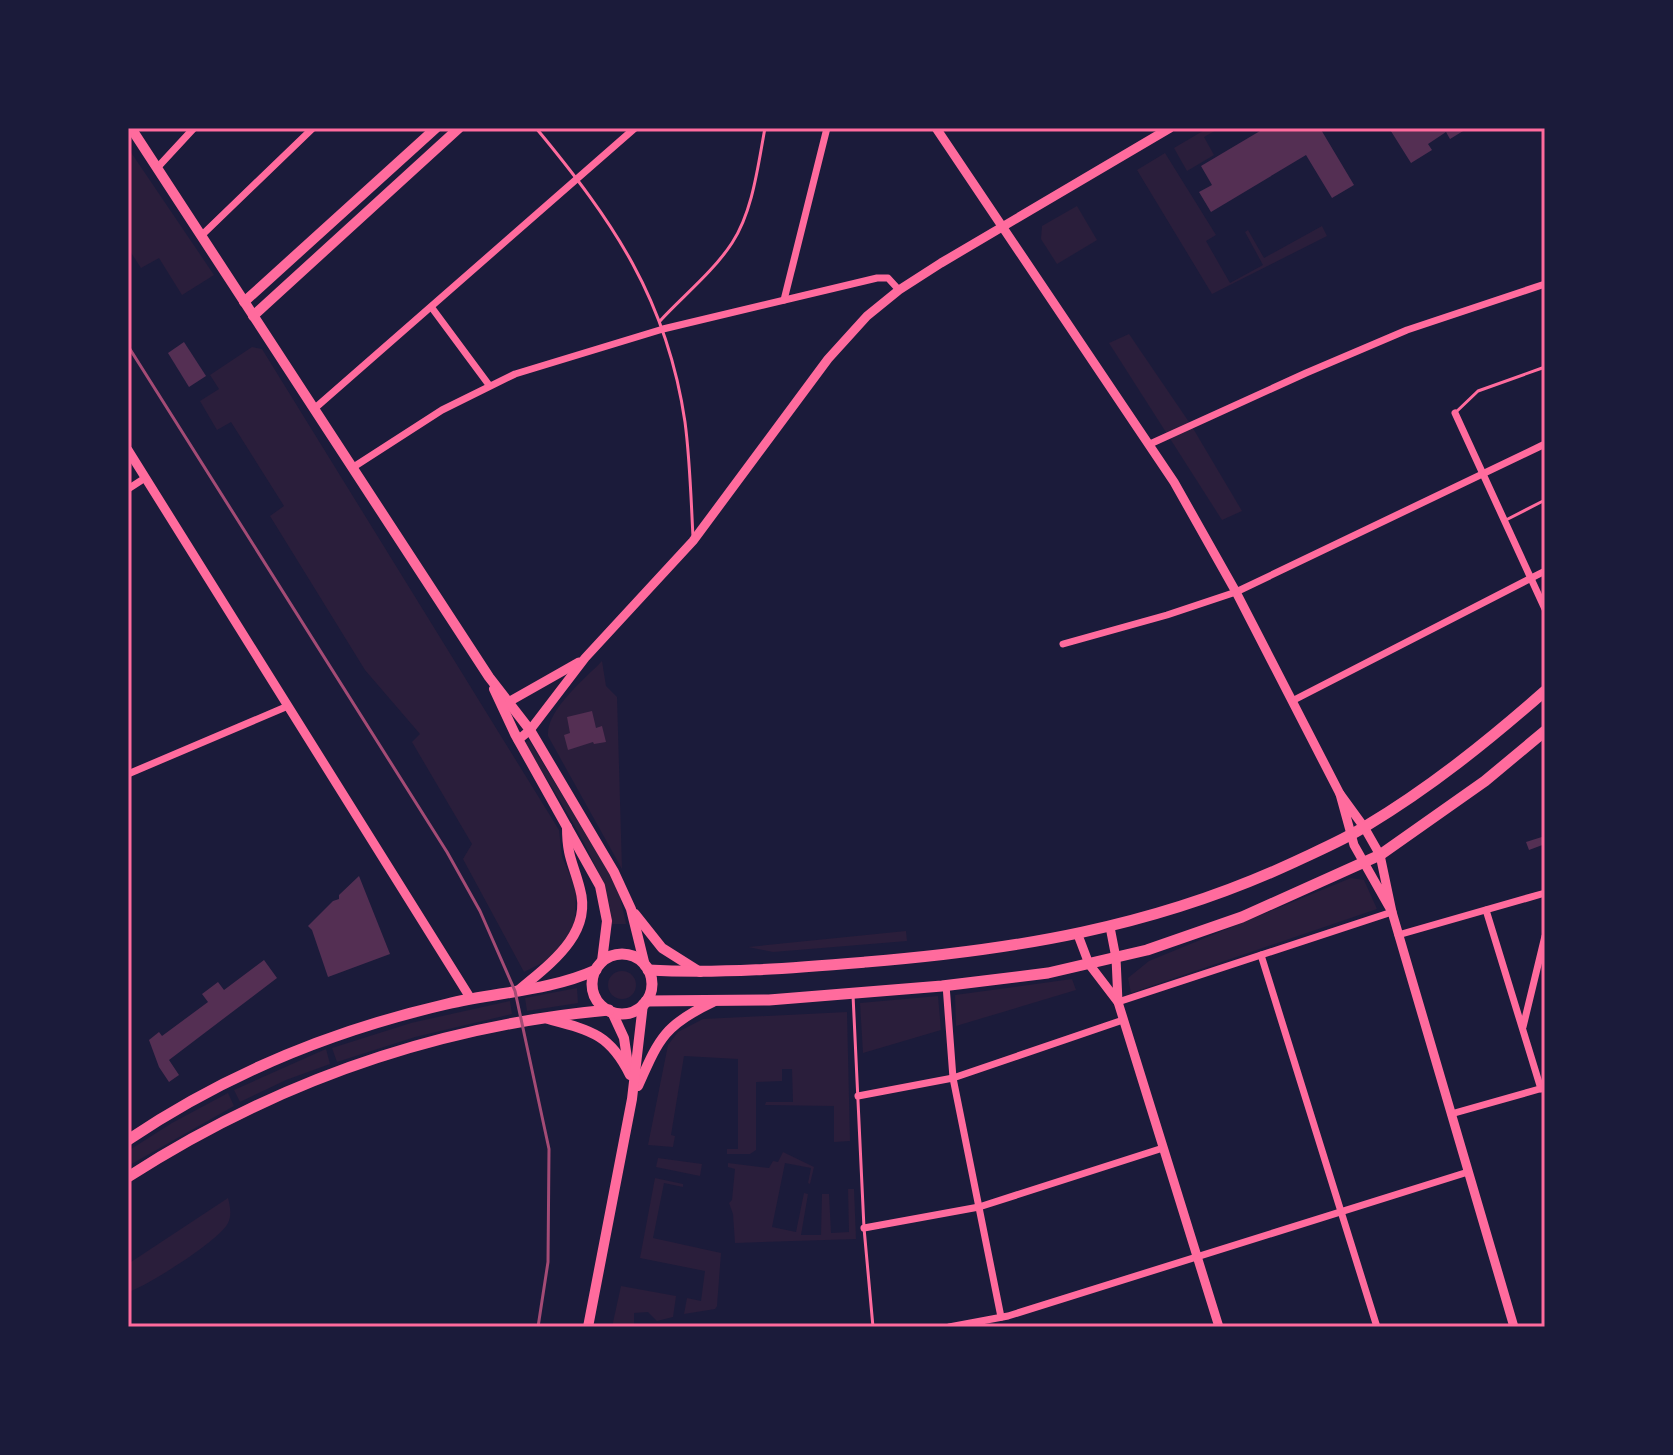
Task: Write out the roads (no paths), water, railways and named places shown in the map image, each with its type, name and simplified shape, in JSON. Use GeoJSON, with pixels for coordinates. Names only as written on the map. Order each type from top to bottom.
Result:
{"type":"FeatureCollection","features":[{"type":"Feature","properties":{"kind":"main road"},"geometry":{"type":"LineString","coordinates":[[131,128],[489,676],[505,704],[518,740],[594,872],[603,896],[607,934],[593,992],[602,1006],[611,1011],[625,1041],[632,1099]]}},
{"type":"Feature","properties":{"kind":"main road"},"geometry":{"type":"LineString","coordinates":[[244,302],[436,128]]}},
{"type":"Feature","properties":{"kind":"main road"},"geometry":{"type":"LineString","coordinates":[[253,316],[459,128]]}},
{"type":"Feature","properties":{"kind":"main road"},"geometry":{"type":"LineString","coordinates":[[128,1140],[176,1110],[285,1055],[398,1017],[471,999],[566,982],[599,966],[609,957],[623,954],[637,958],[647,968],[702,972],[931,957],[1016,947],[1078,935],[1183,907],[1231,889],[1364,827],[1453,768],[1545,691]]}},
{"type":"Feature","properties":{"kind":"main road"},"geometry":{"type":"LineString","coordinates":[[505,704],[530,730],[614,872],[631,909],[651,989],[645,1003],[632,1099],[588,1327]]}},
{"type":"Feature","properties":{"kind":"main road"},"geometry":{"type":"LineString","coordinates":[[128,1177],[240,1112],[317,1078],[449,1036],[543,1018],[611,1011],[625,1013],[645,1003],[853,994],[1048,973],[1116,958],[1242,917],[1380,855],[1485,781],[1545,731]]}},
{"type":"Feature","properties":{"kind":"main road"},"geometry":{"type":"LineString","coordinates":[[518,991],[563,953],[576,929],[582,897],[568,856],[567,825]]}},
{"type":"Feature","properties":{"kind":"main road"},"geometry":{"type":"LineString","coordinates":[[631,909],[662,948],[702,972]]}},
{"type":"Feature","properties":{"kind":"main road"},"geometry":{"type":"LineString","coordinates":[[632,1099],[663,1035],[682,1018],[713,1002]]}},
{"type":"Feature","properties":{"kind":"main road"},"geometry":{"type":"LineString","coordinates":[[543,1018],[577,1026],[599,1036],[616,1050],[630,1075]]}},
{"type":"Feature","properties":{"kind":"street"},"geometry":{"type":"LineString","coordinates":[[157,168],[194,128]]}},
{"type":"Feature","properties":{"kind":"street"},"geometry":{"type":"LineString","coordinates":[[201,236],[313,128]]}},
{"type":"Feature","properties":{"kind":"street"},"geometry":{"type":"LineString","coordinates":[[314,409],[635,128]]}},
{"type":"Feature","properties":{"kind":"street"},"geometry":{"type":"LineString","coordinates":[[784,300],[827,128]]}},
{"type":"Feature","properties":{"kind":"street"},"geometry":{"type":"LineString","coordinates":[[936,128],[1150,444],[1201,527],[1340,794],[1380,855],[1398,935],[1514,1327]]}},
{"type":"Feature","properties":{"kind":"street"},"geometry":{"type":"LineString","coordinates":[[518,740],[530,730],[585,658],[693,541],[844,339],[899,290],[1170,128]]}},
{"type":"Feature","properties":{"kind":"street"},"geometry":{"type":"LineString","coordinates":[[352,468],[442,410],[489,385],[661,325],[877,278],[888,278],[899,290]]}},
{"type":"Feature","properties":{"kind":"street"},"geometry":{"type":"LineString","coordinates":[[1150,444],[1407,330],[1545,284]]}},
{"type":"Feature","properties":{"kind":"street"},"geometry":{"type":"LineString","coordinates":[[432,308],[489,385]]}},
{"type":"Feature","properties":{"kind":"street"},"geometry":{"type":"LineString","coordinates":[[1455,413],[1545,609]]}},
{"type":"Feature","properties":{"kind":"street"},"geometry":{"type":"LineString","coordinates":[[1063,644],[1236,592],[1545,444]]}},
{"type":"Feature","properties":{"kind":"street"},"geometry":{"type":"LineString","coordinates":[[128,450],[471,999]]}},
{"type":"Feature","properties":{"kind":"street"},"geometry":{"type":"LineString","coordinates":[[128,489],[145,478]]}},
{"type":"Feature","properties":{"kind":"street"},"geometry":{"type":"LineString","coordinates":[[1292,701],[1545,571]]}},
{"type":"Feature","properties":{"kind":"street"},"geometry":{"type":"LineString","coordinates":[[505,704],[585,658]]}},
{"type":"Feature","properties":{"kind":"street"},"geometry":{"type":"LineString","coordinates":[[128,774],[288,706]]}},
{"type":"Feature","properties":{"kind":"street"},"geometry":{"type":"LineString","coordinates":[[1340,794],[1350,835],[1392,912]]}},
{"type":"Feature","properties":{"kind":"street"},"geometry":{"type":"LineString","coordinates":[[1398,935],[1545,893]]}},
{"type":"Feature","properties":{"kind":"street"},"geometry":{"type":"LineString","coordinates":[[1451,1114],[1543,1088],[1486,910]]}},
{"type":"Feature","properties":{"kind":"street"},"geometry":{"type":"LineString","coordinates":[[1118,1002],[1392,912]]}},
{"type":"Feature","properties":{"kind":"street"},"geometry":{"type":"LineString","coordinates":[[1110,927],[1116,958],[1118,1002],[1219,1327]]}},
{"type":"Feature","properties":{"kind":"street"},"geometry":{"type":"LineString","coordinates":[[1078,935],[1089,964],[1118,1002]]}},
{"type":"Feature","properties":{"kind":"street"},"geometry":{"type":"LineString","coordinates":[[1523,1029],[1545,936]]}},
{"type":"Feature","properties":{"kind":"street"},"geometry":{"type":"LineString","coordinates":[[1261,955],[1377,1327]]}},
{"type":"Feature","properties":{"kind":"street"},"geometry":{"type":"LineString","coordinates":[[946,985],[953,1078],[1004,1317],[1010,1327]]}},
{"type":"Feature","properties":{"kind":"street"},"geometry":{"type":"LineString","coordinates":[[858,1096],[953,1078],[1123,1020]]}},
{"type":"Feature","properties":{"kind":"street"},"geometry":{"type":"LineString","coordinates":[[864,1228],[979,1207],[1163,1148]]}},
{"type":"Feature","properties":{"kind":"street"},"geometry":{"type":"LineString","coordinates":[[949,1327],[1004,1317],[1468,1172]]}},
{"type":"Feature","properties":{"kind":"lane"},"geometry":{"type":"LineString","coordinates":[[536,128],[578,179],[622,242],[661,325],[685,423],[693,541]]}},
{"type":"Feature","properties":{"kind":"lane"},"geometry":{"type":"LineString","coordinates":[[661,325],[732,243],[750,197],[765,128]]}},
{"type":"Feature","properties":{"kind":"lane"},"geometry":{"type":"LineString","coordinates":[[1455,413],[1478,391],[1545,367]]}},
{"type":"Feature","properties":{"kind":"lane"},"geometry":{"type":"LineString","coordinates":[[1504,521],[1545,500]]}},
{"type":"Feature","properties":{"kind":"lane"},"geometry":{"type":"LineString","coordinates":[[853,994],[864,1228],[873,1327]]}},
{"type":"Feature","properties":{"kind":"railway"},"geometry":{"type":"LineString","coordinates":[[128,346],[447,852],[480,911],[515,991],[549,1149],[548,1262],[538,1327]]}}]}
